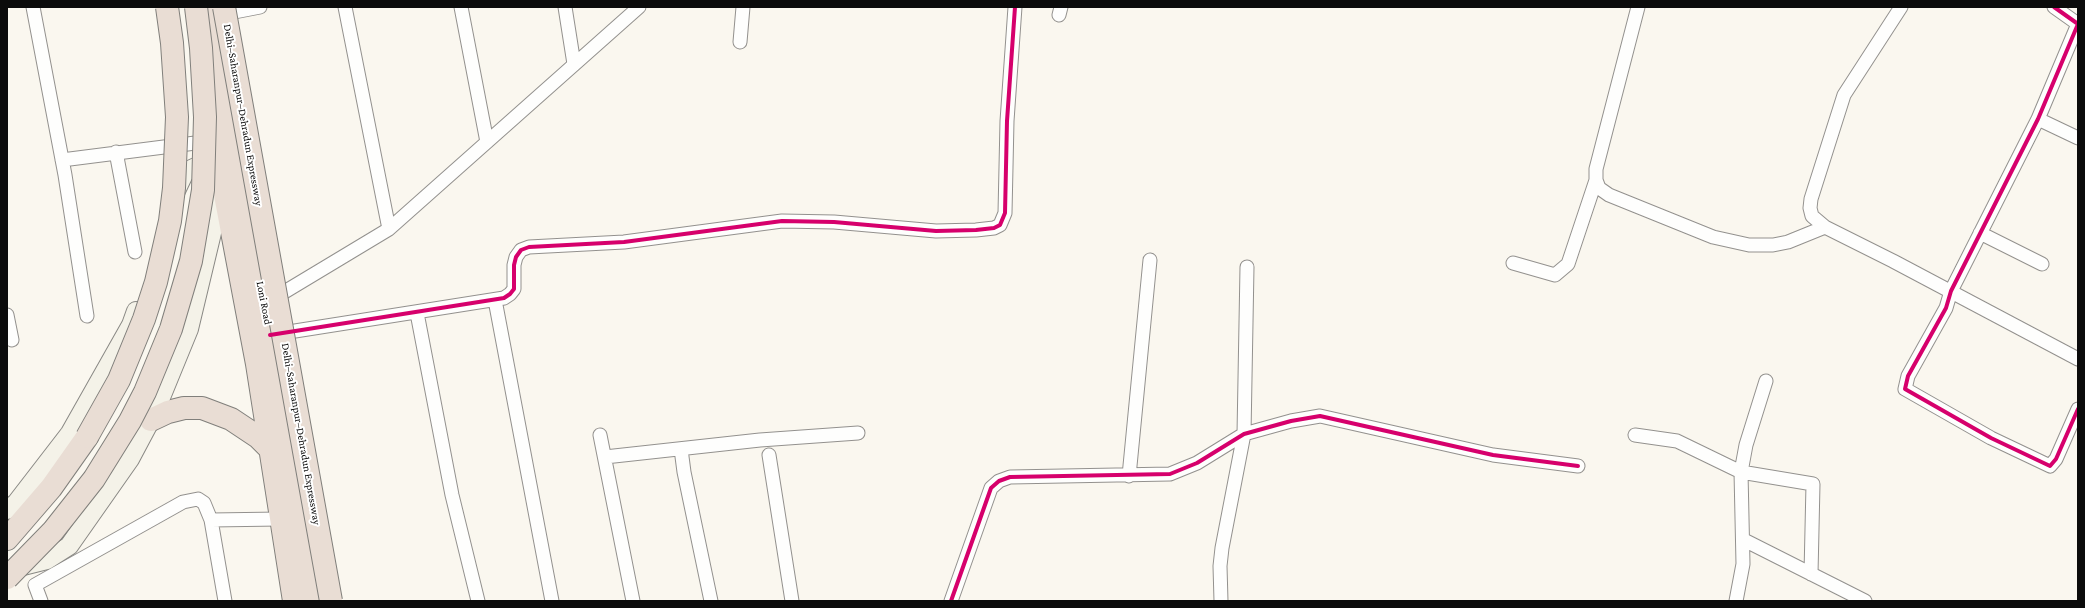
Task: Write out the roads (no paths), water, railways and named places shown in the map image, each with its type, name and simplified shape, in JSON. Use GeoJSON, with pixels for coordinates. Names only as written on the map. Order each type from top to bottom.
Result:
{"type":"FeatureCollection","features":[{"type":"Feature","properties":{"kind":"highway"},"geometry":{"type":"LineString","coordinates":[[7,539],[51,488],[83,444],[104,408],[132,350],[154,287],[170,221],[176,152],[175,80],[167,7]]}},
{"type":"Feature","properties":{"kind":"highway","name":"Loni Road"},"geometry":{"type":"LineString","coordinates":[[188,7],[223,150],[265,304],[315,601]]}},
{"type":"Feature","properties":{"kind":"highway"},"geometry":{"type":"LineString","coordinates":[[7,578],[53,531],[94,479],[129,422],[145,392],[171,329],[191,261],[203,190],[205,117],[202,55],[209,9]]}},
{"type":"Feature","properties":{"kind":"highway","name":"Loni Road"},"geometry":{"type":"LineString","coordinates":[[209,9],[223,150]]}},
{"type":"Feature","properties":{"kind":"highway","name":"Delhi–Saharanpur–Dehradun Expressway"},"geometry":{"type":"LineString","coordinates":[[209,9],[331,601]]}},
{"type":"Feature","properties":{"kind":"highway","name":"Loni Road"},"geometry":{"type":"LineString","coordinates":[[232,181],[269,448],[294,601]]}},
{"type":"Feature","properties":{"kind":"highway"},"geometry":{"type":"LineString","coordinates":[[151,420],[168,412],[184,408],[202,408],[231,419],[258,437],[269,448]]}},
{"type":"Feature","properties":{"kind":"street"},"geometry":{"type":"LineString","coordinates":[[33,7],[62,160],[87,316]]}},
{"type":"Feature","properties":{"kind":"street"},"geometry":{"type":"LineString","coordinates":[[209,9],[260,7]]}},
{"type":"Feature","properties":{"kind":"street"},"geometry":{"type":"LineString","coordinates":[[345,7],[389,229]]}},
{"type":"Feature","properties":{"kind":"street"},"geometry":{"type":"LineString","coordinates":[[461,7],[487,142]]}},
{"type":"Feature","properties":{"kind":"street"},"geometry":{"type":"LineString","coordinates":[[565,7],[574,64]]}},
{"type":"Feature","properties":{"kind":"street"},"geometry":{"type":"LineString","coordinates":[[265,304],[389,229],[639,7]]}},
{"type":"Feature","properties":{"kind":"street"},"geometry":{"type":"LineString","coordinates":[[740,42],[743,7]]}},
{"type":"Feature","properties":{"kind":"street"},"geometry":{"type":"LineString","coordinates":[[270,335],[417,313],[504,298],[514,289],[514,265],[516,257],[522,250],[529,247],[624,242],[782,221],[834,222],[936,231],[976,230],[1000,225],[1005,213],[1007,121],[1015,7]]}},
{"type":"Feature","properties":{"kind":"street"},"geometry":{"type":"LineString","coordinates":[[1513,263],[1554,275],[1568,264],[1596,180],[1596,169],[1638,7]]}},
{"type":"Feature","properties":{"kind":"street"},"geometry":{"type":"LineString","coordinates":[[1901,7],[1844,95],[1811,198],[1810,208],[1812,216],[1825,227],[1951,291],[2078,359]]}},
{"type":"Feature","properties":{"kind":"street"},"geometry":{"type":"LineString","coordinates":[[2054,7],[2078,24],[2038,119],[1951,291],[1946,308],[1908,376],[1905,389],[1991,438],[2050,466],[2056,459],[2078,410]]}},
{"type":"Feature","properties":{"kind":"street"},"geometry":{"type":"LineString","coordinates":[[2038,119],[2078,138]]}},
{"type":"Feature","properties":{"kind":"street"},"geometry":{"type":"LineString","coordinates":[[62,160],[116,152],[223,150]]}},
{"type":"Feature","properties":{"kind":"street"},"geometry":{"type":"LineString","coordinates":[[7,510],[16,503],[70,433],[131,325],[174,196],[185,172],[223,150]]}},
{"type":"Feature","properties":{"kind":"street"},"geometry":{"type":"LineString","coordinates":[[116,152],[135,252]]}},
{"type":"Feature","properties":{"kind":"street"},"geometry":{"type":"LineString","coordinates":[[1596,180],[1599,188],[1609,194],[1730,242],[1749,245],[1773,245],[1788,242],[1825,227]]}},
{"type":"Feature","properties":{"kind":"street"},"geometry":{"type":"LineString","coordinates":[[7,569],[47,560],[69,546],[130,459],[151,420],[189,328],[232,181]]}},
{"type":"Feature","properties":{"kind":"street"},"geometry":{"type":"LineString","coordinates":[[1980,233],[2042,264]]}},
{"type":"Feature","properties":{"kind":"street"},"geometry":{"type":"LineString","coordinates":[[1129,476],[1150,260]]}},
{"type":"Feature","properties":{"kind":"street"},"geometry":{"type":"LineString","coordinates":[[1221,601],[1220,566],[1222,548],[1244,434],[1247,267]]}},
{"type":"Feature","properties":{"kind":"street"},"geometry":{"type":"LineString","coordinates":[[495,300],[552,601]]}},
{"type":"Feature","properties":{"kind":"street"},"geometry":{"type":"LineString","coordinates":[[417,313],[452,495],[478,601]]}},
{"type":"Feature","properties":{"kind":"street"},"geometry":{"type":"LineString","coordinates":[[7,315],[12,340]]}},
{"type":"Feature","properties":{"kind":"street"},"geometry":{"type":"LineString","coordinates":[[1736,601],[1743,564],[1744,540],[1741,472],[1746,445],[1766,381]]}},
{"type":"Feature","properties":{"kind":"street"},"geometry":{"type":"LineString","coordinates":[[951,601],[987,497],[992,488],[999,481],[1010,477],[1129,476],[1170,474],[1182,470],[1244,434],[1310,416],[1328,416],[1494,455],[1578,466]]}},
{"type":"Feature","properties":{"kind":"street"},"geometry":{"type":"LineString","coordinates":[[605,457],[760,440],[858,433]]}},
{"type":"Feature","properties":{"kind":"street"},"geometry":{"type":"LineString","coordinates":[[600,435],[633,601]]}},
{"type":"Feature","properties":{"kind":"street"},"geometry":{"type":"LineString","coordinates":[[1635,435],[1677,441],[1741,472],[1813,484],[1811,574]]}},
{"type":"Feature","properties":{"kind":"street"},"geometry":{"type":"LineString","coordinates":[[681,449],[684,472],[711,601]]}},
{"type":"Feature","properties":{"kind":"street"},"geometry":{"type":"LineString","coordinates":[[769,455],[792,601]]}},
{"type":"Feature","properties":{"kind":"street"},"geometry":{"type":"LineString","coordinates":[[40,601],[36,585],[184,502],[198,500],[204,503],[211,520],[225,601]]}},
{"type":"Feature","properties":{"kind":"street"},"geometry":{"type":"LineString","coordinates":[[211,520],[280,519]]}},
{"type":"Feature","properties":{"kind":"street"},"geometry":{"type":"LineString","coordinates":[[1744,540],[1865,601]]}}]}
